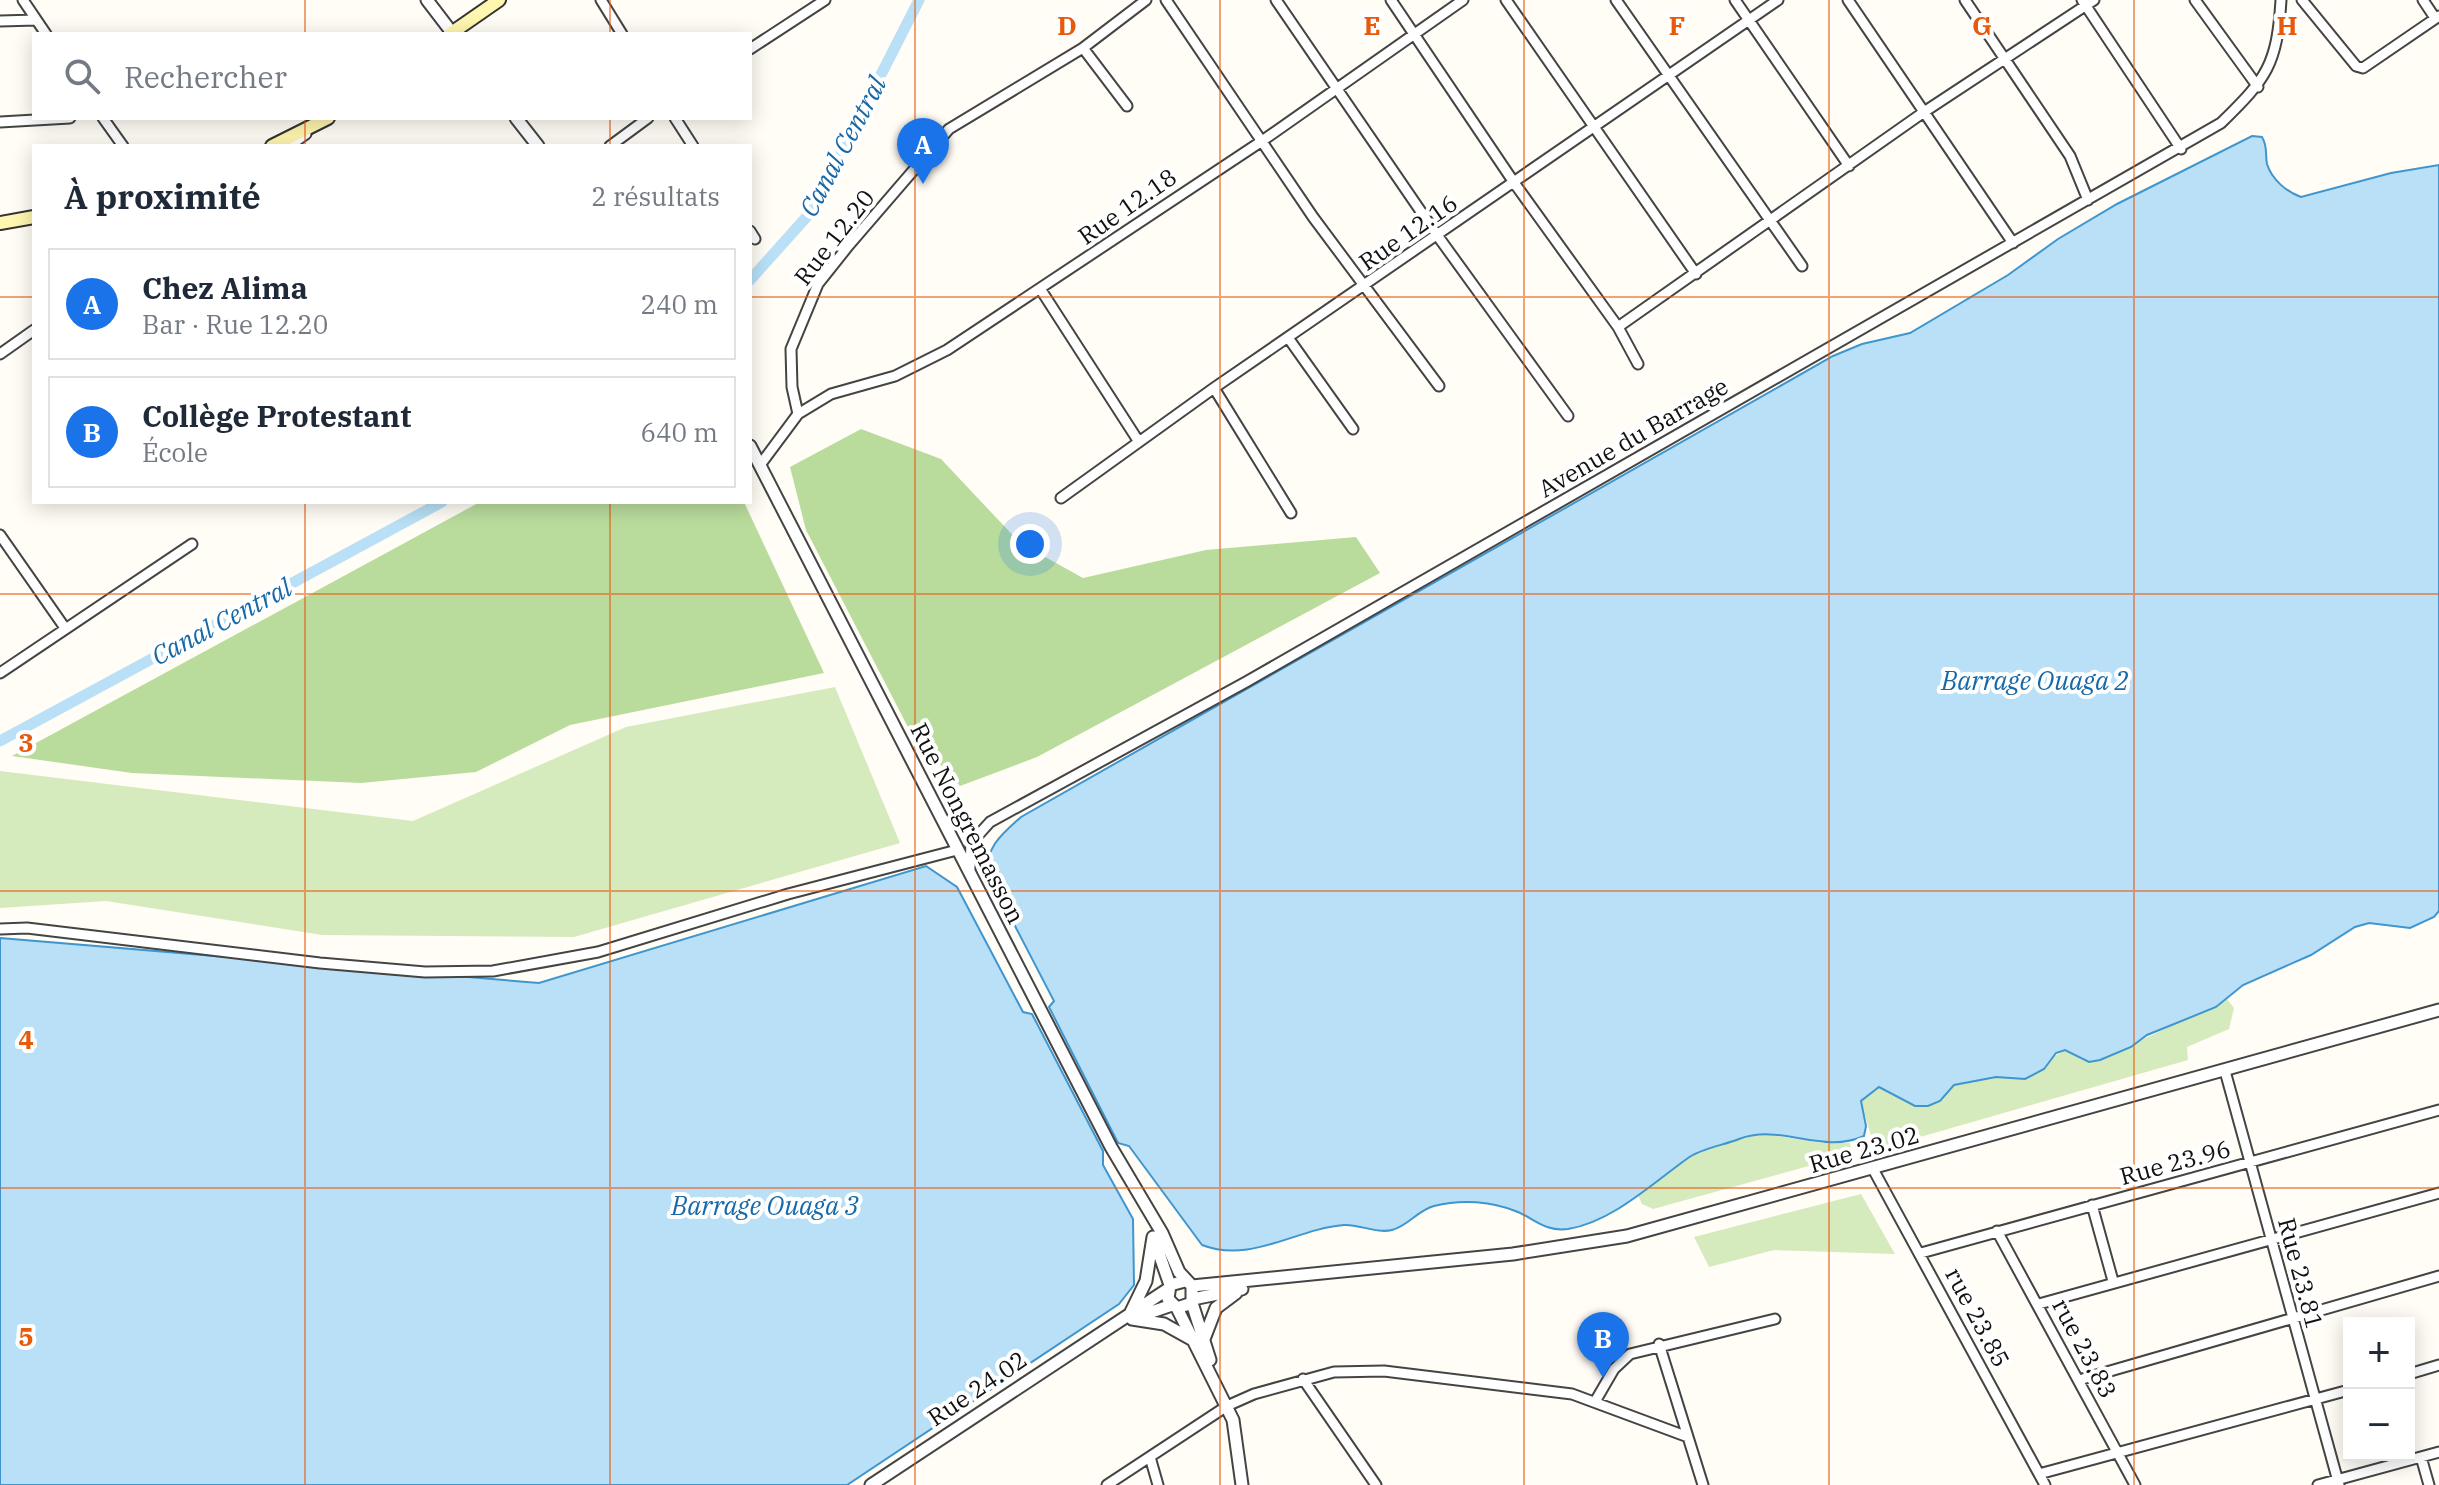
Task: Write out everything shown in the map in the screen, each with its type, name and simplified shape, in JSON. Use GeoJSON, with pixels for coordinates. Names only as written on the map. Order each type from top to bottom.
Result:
{"type":"FeatureCollection","features":[{"type":"Feature","properties":{"kind":"main road"},"geometry":{"type":"LineString","coordinates":[[455,32],[499,0]]}},
{"type":"Feature","properties":{"kind":"main road"},"geometry":{"type":"LineString","coordinates":[[276,144],[324,120]]}},
{"type":"Feature","properties":{"kind":"main road"},"geometry":{"type":"LineString","coordinates":[[0,223],[32,217]]}},
{"type":"Feature","properties":{"kind":"street"},"geometry":{"type":"LineString","coordinates":[[23,0],[45,32]]}},
{"type":"Feature","properties":{"kind":"street"},"geometry":{"type":"LineString","coordinates":[[427,0],[451,32]]}},
{"type":"Feature","properties":{"kind":"street"},"geometry":{"type":"LineString","coordinates":[[601,0],[621,32]]}},
{"type":"Feature","properties":{"kind":"street"},"geometry":{"type":"LineString","coordinates":[[752,48],[825,0]]}},
{"type":"Feature","properties":{"kind":"street","name":"Rue 12.20"},"geometry":{"type":"LineString","coordinates":[[798,414],[792,387],[791,349],[818,284],[949,129],[1083,48],[1146,0]]}},
{"type":"Feature","properties":{"kind":"street"},"geometry":{"type":"LineString","coordinates":[[1166,0],[1262,141],[1439,386]]}},
{"type":"Feature","properties":{"kind":"street"},"geometry":{"type":"LineString","coordinates":[[1276,0],[1437,235],[1568,416]]}},
{"type":"Feature","properties":{"kind":"street"},"geometry":{"type":"LineString","coordinates":[[1391,0],[1515,184],[1618,327],[1638,364]]}},
{"type":"Feature","properties":{"kind":"street","name":"Rue 12.18"},"geometry":{"type":"LineString","coordinates":[[798,414],[831,394],[914,368],[1041,290],[1463,0]]}},
{"type":"Feature","properties":{"kind":"street"},"geometry":{"type":"LineString","coordinates":[[1506,0],[1696,274]]}},
{"type":"Feature","properties":{"kind":"street"},"geometry":{"type":"LineString","coordinates":[[1616,0],[1802,266]]}},
{"type":"Feature","properties":{"kind":"street"},"geometry":{"type":"LineString","coordinates":[[1735,0],[1849,166]]}},
{"type":"Feature","properties":{"kind":"street","name":"Rue 12.16"},"geometry":{"type":"LineString","coordinates":[[1061,498],[1214,388],[1515,184],[1668,74],[1778,0]]}},
{"type":"Feature","properties":{"kind":"street"},"geometry":{"type":"LineString","coordinates":[[1848,0],[2013,243]]}},
{"type":"Feature","properties":{"kind":"street"},"geometry":{"type":"LineString","coordinates":[[1965,0],[2070,156],[2088,200]]}},
{"type":"Feature","properties":{"kind":"street"},"geometry":{"type":"LineString","coordinates":[[2195,0],[2258,87]]}},
{"type":"Feature","properties":{"kind":"street","name":"Avenue du Barrage"},"geometry":{"type":"LineString","coordinates":[[970,875],[971,843],[990,822],[1246,682],[2181,149],[2221,123],[2258,87],[2273,57],[2281,0]]}},
{"type":"Feature","properties":{"kind":"street"},"geometry":{"type":"LineString","coordinates":[[2302,0],[2356,66],[2363,68],[2437,17],[2423,0]]}},
{"type":"Feature","properties":{"kind":"street"},"geometry":{"type":"LineString","coordinates":[[1618,327],[1924,112],[2088,2],[2181,149]]}},
{"type":"Feature","properties":{"kind":"street"},"geometry":{"type":"LineString","coordinates":[[0,21],[36,20]]}},
{"type":"Feature","properties":{"kind":"street"},"geometry":{"type":"LineString","coordinates":[[1083,48],[1127,106]]}},
{"type":"Feature","properties":{"kind":"street"},"geometry":{"type":"LineString","coordinates":[[0,122],[35,120]]}},
{"type":"Feature","properties":{"kind":"street"},"geometry":{"type":"LineString","coordinates":[[104,120],[122,144]]}},
{"type":"Feature","properties":{"kind":"street"},"geometry":{"type":"LineString","coordinates":[[292,144],[325,120]]}},
{"type":"Feature","properties":{"kind":"street"},"geometry":{"type":"LineString","coordinates":[[518,120],[536,144]]}},
{"type":"Feature","properties":{"kind":"street"},"geometry":{"type":"LineString","coordinates":[[613,144],[645,120]]}},
{"type":"Feature","properties":{"kind":"street"},"geometry":{"type":"LineString","coordinates":[[676,120],[692,144]]}},
{"type":"Feature","properties":{"kind":"street"},"geometry":{"type":"LineString","coordinates":[[1041,290],[1139,442]]}},
{"type":"Feature","properties":{"kind":"street"},"geometry":{"type":"LineString","coordinates":[[0,354],[32,331]]}},
{"type":"Feature","properties":{"kind":"street"},"geometry":{"type":"LineString","coordinates":[[1289,339],[1353,429]]}},
{"type":"Feature","properties":{"kind":"street"},"geometry":{"type":"LineString","coordinates":[[1214,388],[1291,513]]}},
{"type":"Feature","properties":{"kind":"street"},"geometry":{"type":"LineString","coordinates":[[760,465],[798,414]]}},
{"type":"Feature","properties":{"kind":"street","name":"Rue Nongremasson"},"geometry":{"type":"LineString","coordinates":[[752,450],[970,875],[1150,1218],[1162,1233],[1188,1284]]}},
{"type":"Feature","properties":{"kind":"street"},"geometry":{"type":"LineString","coordinates":[[0,535],[65,628]]}},
{"type":"Feature","properties":{"kind":"street"},"geometry":{"type":"LineString","coordinates":[[0,673],[192,544]]}},
{"type":"Feature","properties":{"kind":"street"},"geometry":{"type":"LineString","coordinates":[[0,929],[27,928],[410,971],[493,971],[598,952],[788,894],[957,850]]}},
{"type":"Feature","properties":{"kind":"street","name":"Rue 23.02"},"geometry":{"type":"LineString","coordinates":[[1169,1287],[1290,1278],[1589,1243],[1688,1220],[2439,1010]]}},
{"type":"Feature","properties":{"kind":"street","name":"Rue 23.81"},"geometry":{"type":"LineString","coordinates":[[2225,1071],[2338,1482]]}},
{"type":"Feature","properties":{"kind":"street","name":"Rue 23.96"},"geometry":{"type":"LineString","coordinates":[[1921,1253],[2439,1110]]}},
{"type":"Feature","properties":{"kind":"street","name":"rue 23.85"},"geometry":{"type":"LineString","coordinates":[[1873,1169],[2045,1485]]}},
{"type":"Feature","properties":{"kind":"street"},"geometry":{"type":"LineString","coordinates":[[2039,1304],[2439,1193]]}},
{"type":"Feature","properties":{"kind":"street"},"geometry":{"type":"LineString","coordinates":[[2092,1205],[2113,1281]]}},
{"type":"Feature","properties":{"kind":"street","name":"Rue Nongremasson"},"geometry":{"type":"LineString","coordinates":[[1150,1218],[1174,1306]]}},
{"type":"Feature","properties":{"kind":"street","name":"rue 23.83"},"geometry":{"type":"LineString","coordinates":[[1997,1231],[2135,1485]]}},
{"type":"Feature","properties":{"kind":"street"},"geometry":{"type":"LineString","coordinates":[[1153,1237],[1146,1281],[1131,1316],[1164,1324],[1200,1342]]}},
{"type":"Feature","properties":{"kind":"street"},"geometry":{"type":"LineString","coordinates":[[2079,1380],[2439,1276]]}},
{"type":"Feature","properties":{"kind":"street","name":"Rue 23.02"},"geometry":{"type":"LineString","coordinates":[[1174,1306],[1290,1278]]}},
{"type":"Feature","properties":{"kind":"street"},"geometry":{"type":"LineString","coordinates":[[1188,1284],[1200,1342],[1237,1438],[1242,1485]]}},
{"type":"Feature","properties":{"kind":"street","name":"Rue 24.02"},"geometry":{"type":"LineString","coordinates":[[871,1485],[1106,1329],[1131,1316],[1169,1287]]}},
{"type":"Feature","properties":{"kind":"street"},"geometry":{"type":"LineString","coordinates":[[1200,1342],[1216,1308],[1233,1294],[1250,1287]]}},
{"type":"Feature","properties":{"kind":"street"},"geometry":{"type":"LineString","coordinates":[[1174,1306],[1200,1342]]}},
{"type":"Feature","properties":{"kind":"street","name":"Rue 24.02"},"geometry":{"type":"LineString","coordinates":[[1131,1316],[1174,1306]]}},
{"type":"Feature","properties":{"kind":"street"},"geometry":{"type":"LineString","coordinates":[[1596,1400],[1622,1359],[1659,1344],[1775,1319]]}},
{"type":"Feature","properties":{"kind":"street"},"geometry":{"type":"LineString","coordinates":[[1659,1344],[1703,1485]]}},
{"type":"Feature","properties":{"kind":"street"},"geometry":{"type":"LineString","coordinates":[[2415,1372],[2439,1365]]}},
{"type":"Feature","properties":{"kind":"street"},"geometry":{"type":"LineString","coordinates":[[1107,1485],[1227,1406],[1303,1379],[1334,1372],[1384,1371],[1548,1390],[1596,1400],[1688,1437]]}},
{"type":"Feature","properties":{"kind":"street"},"geometry":{"type":"LineString","coordinates":[[1303,1379],[1376,1485]]}},
{"type":"Feature","properties":{"kind":"street"},"geometry":{"type":"LineString","coordinates":[[2039,1474],[2343,1392]]}},
{"type":"Feature","properties":{"kind":"street"},"geometry":{"type":"LineString","coordinates":[[2318,1485],[2439,1452]]}},
{"type":"Feature","properties":{"kind":"street"},"geometry":{"type":"LineString","coordinates":[[1150,1457],[1158,1485]]}},
{"type":"Feature","properties":{"kind":"street"},"geometry":{"type":"LineString","coordinates":[[2421,1457],[2429,1485]]}},
{"type":"Feature","properties":{"kind":"green space"},"geometry":{"type":"Polygon","coordinates":[[[861,429],[941,459],[1020,543],[1083,578],[1206,550],[1356,537],[1380,573],[1037,757],[960,786],[911,733],[806,530],[790,467],[861,429]]]}},
{"type":"Feature","properties":{"kind":"green space"},"geometry":{"type":"Polygon","coordinates":[[[476,504],[745,504],[824,673],[570,725],[476,772],[361,783],[132,773],[12,756],[476,504]]]}},
{"type":"Feature","properties":{"kind":"green space"},"geometry":{"type":"Polygon","coordinates":[[[835,687],[900,843],[574,937],[322,935],[106,901],[0,908],[0,771],[413,821],[626,727],[835,687]]]}},
{"type":"Feature","properties":{"kind":"green space"},"geometry":{"type":"Polygon","coordinates":[[[2227,999],[2234,1008],[2229,1029],[2187,1047],[2188,1060],[1875,1150],[1861,1101],[1879,1087],[1915,1106],[1928,1106],[1940,1101],[1954,1085],[1996,1077],[2017,1079],[2065,1050],[2089,1062],[2100,1060],[2227,999]]]}},
{"type":"Feature","properties":{"kind":"green space"},"geometry":{"type":"Polygon","coordinates":[[[1763,1134],[1823,1143],[1850,1143],[1852,1154],[1653,1209],[1642,1204],[1637,1193],[1688,1157],[1741,1138],[1763,1134]]]}},
{"type":"Feature","properties":{"kind":"green space"},"geometry":{"type":"Polygon","coordinates":[[[1861,1194],[1895,1254],[1774,1250],[1709,1267],[1694,1237],[1861,1194]]]}},
{"type":"Feature","properties":{"kind":"water","name":"Barrage Ouaga 2"},"geometry":{"type":"Polygon","coordinates":[[[2252,136],[2262,137],[2267,164],[2276,180],[2301,197],[2391,173],[2439,165],[2439,911],[2434,917],[2410,928],[2369,923],[2355,927],[2311,955],[2243,985],[2216,1007],[2147,1035],[2131,1047],[2100,1060],[2089,1062],[2065,1050],[2056,1053],[2044,1069],[2025,1079],[1996,1077],[1954,1085],[1940,1101],[1928,1106],[1915,1106],[1879,1087],[1861,1101],[1866,1126],[1864,1136],[1833,1142],[1755,1135],[1705,1150],[1688,1158],[1616,1210],[1584,1225],[1553,1229],[1498,1205],[1455,1202],[1428,1208],[1392,1230],[1344,1225],[1256,1248],[1220,1250],[1202,1245],[1129,1146],[1118,1143],[1049,1007],[1054,1001],[988,874],[989,856],[1001,835],[1021,817],[1833,356],[1862,344],[1910,333],[2008,275],[2058,239],[2117,204],[2252,136]]]}},
{"type":"Feature","properties":{"kind":"water","name":"Barrage Ouaga 3"},"geometry":{"type":"Polygon","coordinates":[[[926,866],[957,887],[1023,1012],[1032,1014],[1103,1151],[1103,1165],[1133,1219],[1134,1285],[1119,1304],[847,1485],[0,1485],[0,938],[539,983],[926,866]]]}},
{"type":"Feature","properties":{"kind":"waterway","name":"Canal Central"},"geometry":{"type":"LineString","coordinates":[[752,278],[811,212],[919,0]]}},
{"type":"Feature","properties":{"kind":"waterway","name":"Canal Central"},"geometry":{"type":"LineString","coordinates":[[0,741],[438,504]]}},
{"type":"Feature","properties":{"kind":"place","name":"Chez Alima"},"geometry":{"type":"Point","coordinates":[923,184]}},
{"type":"Feature","properties":{"kind":"place","name":"Collège Protestant"},"geometry":{"type":"Point","coordinates":[1603,1378]}}]}
